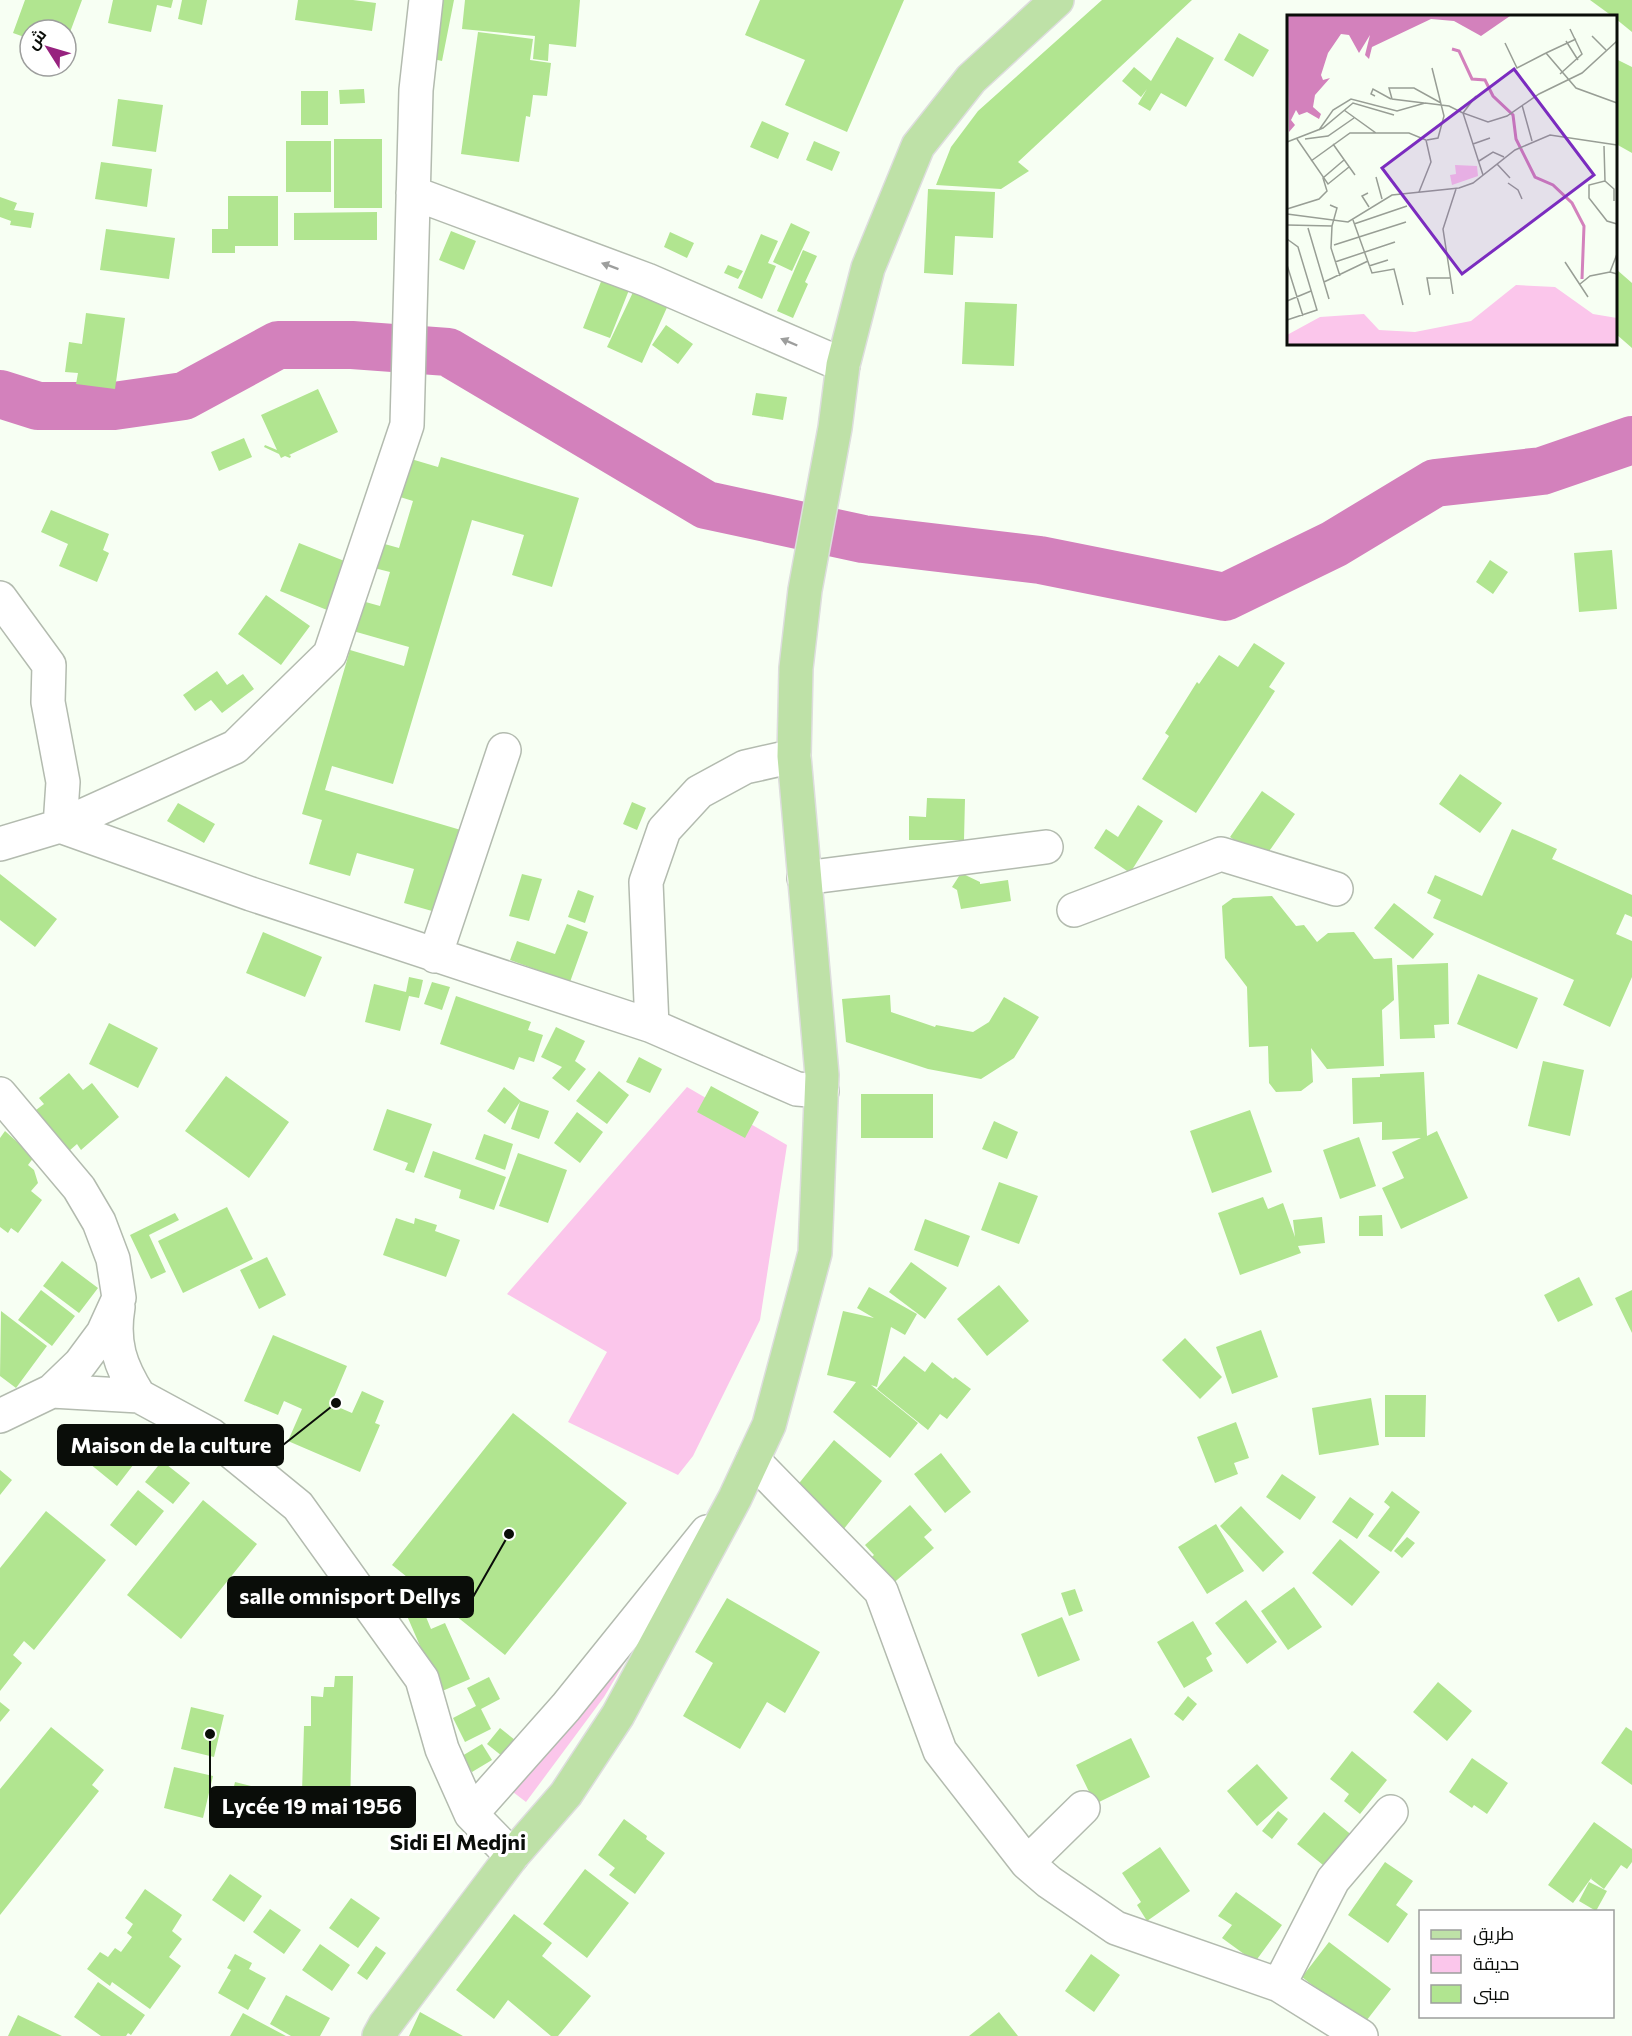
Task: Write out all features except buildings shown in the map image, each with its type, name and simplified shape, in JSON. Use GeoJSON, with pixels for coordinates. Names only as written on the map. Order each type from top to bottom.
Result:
{"type":"FeatureCollection","features":[{"type":"Feature","properties":{"kind":"main road"},"geometry":{"type":"LineString","coordinates":[[379,2036],[512,1856],[566,1794],[618,1714],[735,1497],[769,1425],[815,1253],[822,1075],[794,756],[796,668],[805,590],[835,428],[843,365],[868,268],[918,146],[971,79],[1057,0]]}},
{"type":"Feature","properties":{"kind":"street"},"geometry":{"type":"LineString","coordinates":[[0,844],[60,826],[235,747],[330,654],[407,425],[416,90],[426,0]]}},
{"type":"Feature","properties":{"kind":"street"},"geometry":{"type":"LineString","coordinates":[[413,193],[647,280],[843,365]]}},
{"type":"Feature","properties":{"kind":"street"},"geometry":{"type":"LineString","coordinates":[[0,598],[49,665],[48,702],[63,782],[60,826]]}},
{"type":"Feature","properties":{"kind":"street"},"geometry":{"type":"LineString","coordinates":[[435,956],[504,750]]}},
{"type":"Feature","properties":{"kind":"street"},"geometry":{"type":"LineString","coordinates":[[652,1026],[646,882],[664,830],[699,792],[745,767],[794,756]]}},
{"type":"Feature","properties":{"kind":"street"},"geometry":{"type":"LineString","coordinates":[[60,826],[251,894],[652,1026],[797,1089],[822,1091]]}},
{"type":"Feature","properties":{"kind":"street"},"geometry":{"type":"LineString","coordinates":[[804,878],[1046,847]]}},
{"type":"Feature","properties":{"kind":"street"},"geometry":{"type":"LineString","coordinates":[[1074,910],[1221,854],[1336,890]]}},
{"type":"Feature","properties":{"kind":"street"},"geometry":{"type":"LineString","coordinates":[[0,1094],[79,1188],[99,1222],[113,1259],[119,1298],[115,1323],[117,1349],[126,1374],[139,1396]]}},
{"type":"Feature","properties":{"kind":"street"},"geometry":{"type":"LineString","coordinates":[[0,1416],[52,1390],[80,1364],[103,1333],[119,1298]]}},
{"type":"Feature","properties":{"kind":"street"},"geometry":{"type":"LineString","coordinates":[[52,1390],[139,1396],[211,1435],[298,1506],[422,1679],[442,1749],[471,1814],[512,1856]]}},
{"type":"Feature","properties":{"kind":"street"},"geometry":{"type":"LineString","coordinates":[[753,1460],[881,1591],[940,1751],[1027,1863],[1049,1882],[1116,1928],[1279,1984],[1360,2036]]}},
{"type":"Feature","properties":{"kind":"street"},"geometry":{"type":"LineString","coordinates":[[471,1814],[566,1707],[735,1497]]}},
{"type":"Feature","properties":{"kind":"street"},"geometry":{"type":"LineString","coordinates":[[1027,1863],[1083,1808]]}},
{"type":"Feature","properties":{"kind":"street"},"geometry":{"type":"LineString","coordinates":[[1279,1984],[1333,1880],[1391,1812]]}},
{"type":"Feature","properties":{"kind":"green space"},"geometry":{"type":"Polygon","coordinates":[[[687,1087],[787,1145],[760,1320],[693,1456],[678,1475],[568,1422],[607,1352],[507,1294],[687,1087]]]}},
{"type":"Feature","properties":{"kind":"green space"},"geometry":{"type":"Polygon","coordinates":[[[640,1637],[604,1697],[526,1802],[513,1792],[640,1637]]]}},
{"type":"Feature","properties":{"kind":"waterway"},"geometry":{"type":"LineString","coordinates":[[0,394],[38,406],[114,406],[184,396],[278,345],[352,345],[448,352],[706,505],[863,539],[1040,560],[1225,597],[1334,544],[1435,483],[1542,471],[1632,440]]}},
{"type":"Feature","properties":{"kind":"place","name":"Maison de la culture"},"geometry":{"type":"Point","coordinates":[336,1403]}},
{"type":"Feature","properties":{"kind":"place","name":"salle omnisport Dellys"},"geometry":{"type":"Point","coordinates":[509,1534]}},
{"type":"Feature","properties":{"kind":"place","name":"Lycée 19 mai 1956"},"geometry":{"type":"Point","coordinates":[210,1734]}},
{"type":"Feature","properties":{"kind":"district","name":"Sidi El Medjni"},"geometry":{"type":"Point","coordinates":[458,1841]}}]}
